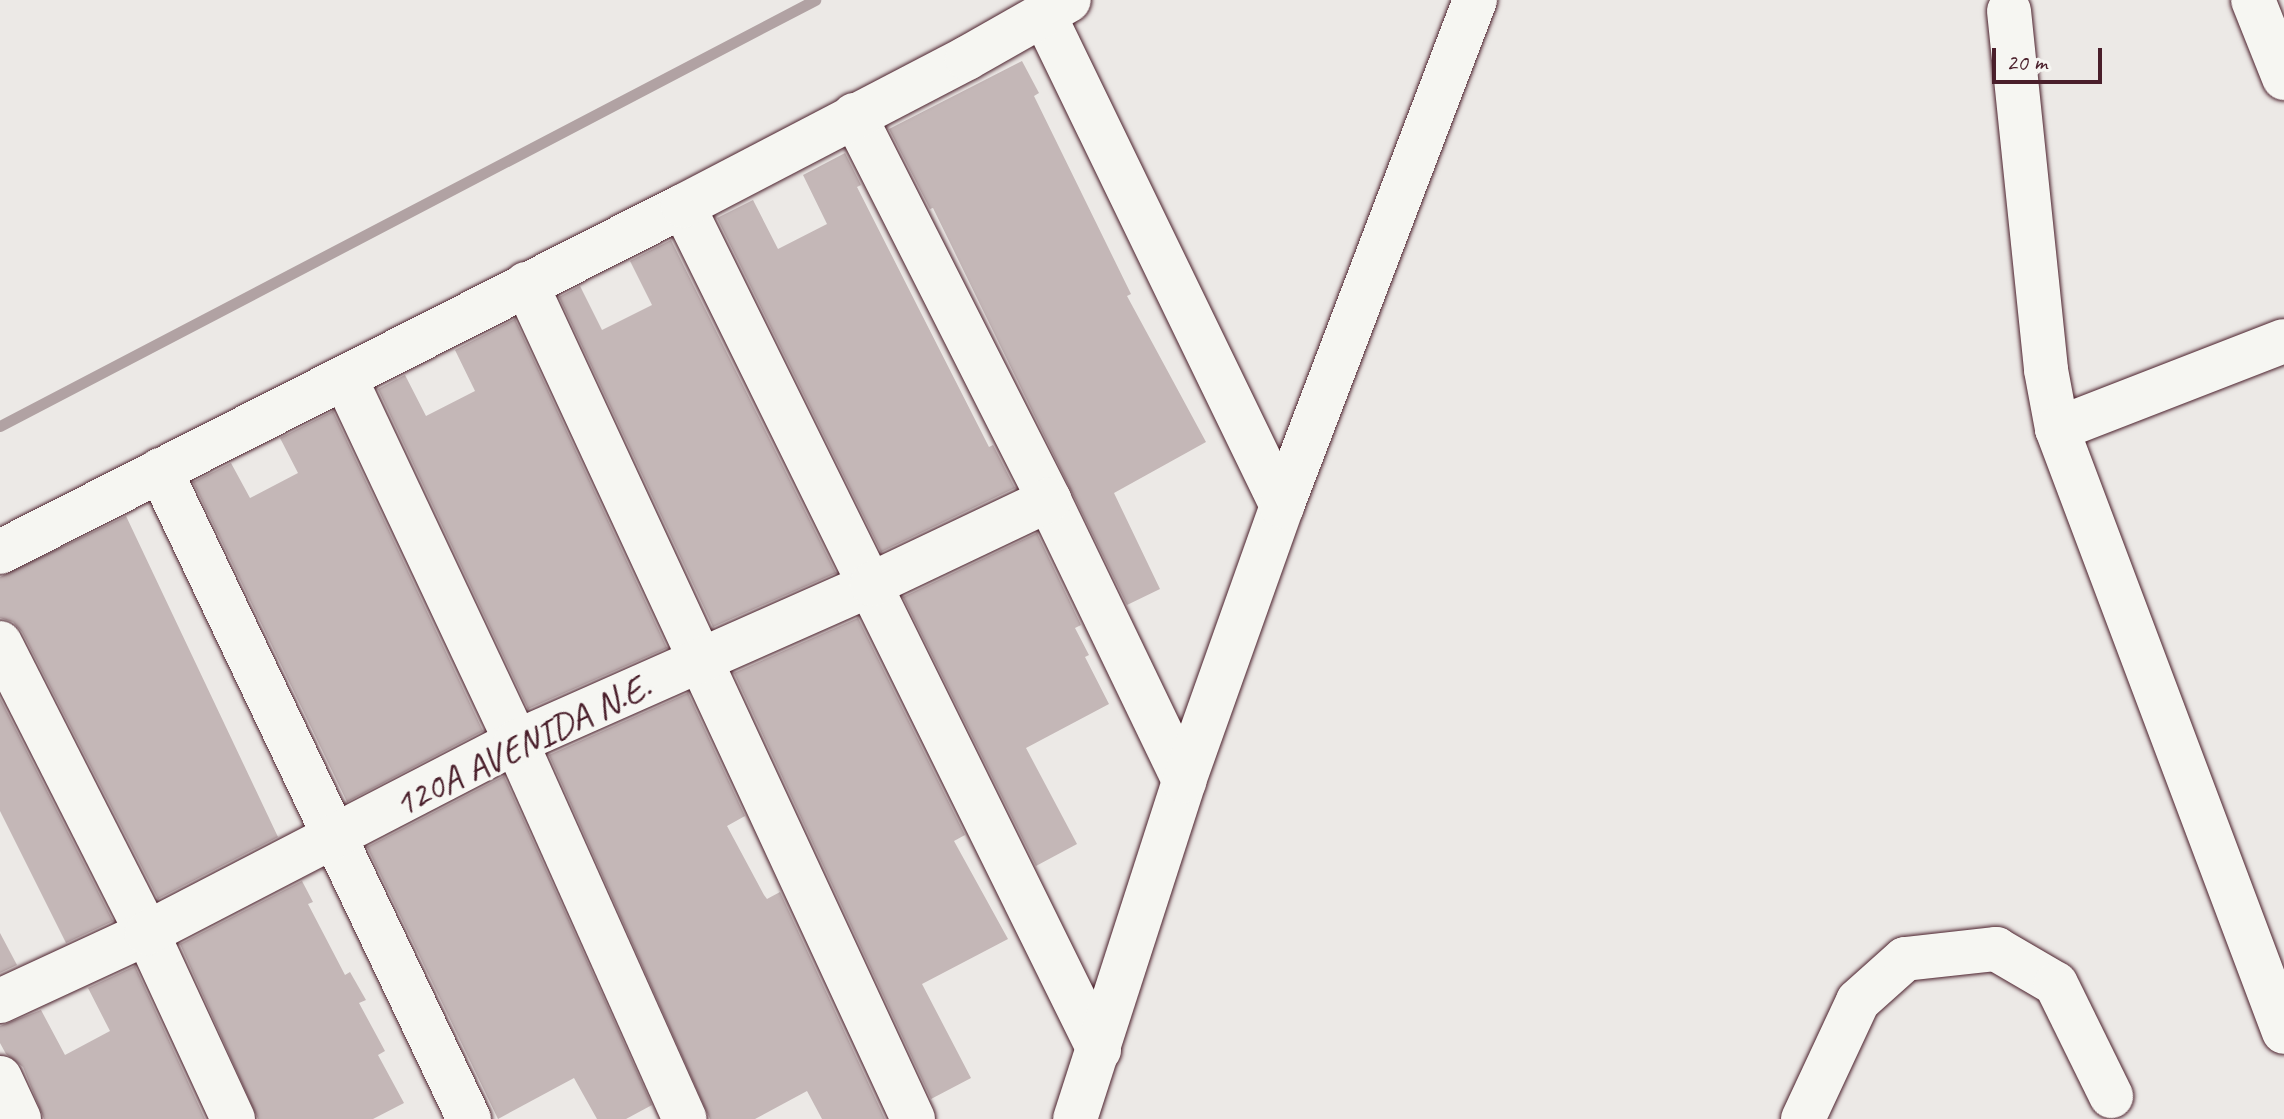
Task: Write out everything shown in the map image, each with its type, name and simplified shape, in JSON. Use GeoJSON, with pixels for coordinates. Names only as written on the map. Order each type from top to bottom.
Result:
{"type":"FeatureCollection","features":[{"type":"Feature","properties":{"kind":"street"},"geometry":{"type":"LineString","coordinates":[[1075,1119],[1184,781],[1282,506],[1475,0]]}},
{"type":"Feature","properties":{"kind":"street"},"geometry":{"type":"LineString","coordinates":[[2253,0],[2284,78]]}},
{"type":"Feature","properties":{"kind":"street"},"geometry":{"type":"LineString","coordinates":[[0,552],[683,206],[1056,8],[1282,506]]}},
{"type":"Feature","properties":{"kind":"street"},"geometry":{"type":"LineString","coordinates":[[2009,11],[2046,370],[2057,429],[2284,1032]]}},
{"type":"Feature","properties":{"kind":"street"},"geometry":{"type":"LineString","coordinates":[[854,115],[1049,500],[1184,781]]}},
{"type":"Feature","properties":{"kind":"street"},"geometry":{"type":"LineString","coordinates":[[683,206],[872,584],[1099,1050]]}},
{"type":"Feature","properties":{"kind":"street"},"geometry":{"type":"LineString","coordinates":[[526,284],[913,1119]]}},
{"type":"Feature","properties":{"kind":"street"},"geometry":{"type":"LineString","coordinates":[[2057,429],[2284,341]]}},
{"type":"Feature","properties":{"kind":"street"},"geometry":{"type":"LineString","coordinates":[[345,378],[516,742],[685,1119]]}},
{"type":"Feature","properties":{"kind":"street"},"geometry":{"type":"LineString","coordinates":[[160,470],[469,1119]]}},
{"type":"Feature","properties":{"kind":"street","name":"120A AVENIDA N.E."},"geometry":{"type":"LineString","coordinates":[[0,1001],[147,933],[516,742],[872,584],[1049,500]]}},
{"type":"Feature","properties":{"kind":"street"},"geometry":{"type":"LineString","coordinates":[[0,643],[147,933],[233,1119]]}},
{"type":"Feature","properties":{"kind":"street"},"geometry":{"type":"LineString","coordinates":[[1803,1119],[1858,1001],[1905,959],[1996,949],[2056,984],[2111,1096]]}},
{"type":"Feature","properties":{"kind":"street"},"geometry":{"type":"LineString","coordinates":[[0,1078],[19,1119]]}},
{"type":"Feature","properties":{"kind":"building"},"geometry":{"type":"Polygon","coordinates":[[[1022,61],[1039,93],[1034,96],[1131,294],[1127,296],[1206,442],[1114,493],[1160,589],[1127,605],[933,208],[930,209],[889,129],[1022,61]]]}},
{"type":"Feature","properties":{"kind":"building"},"geometry":{"type":"Polygon","coordinates":[[[845,153],[861,185],[857,187],[989,447],[993,445],[1015,488],[881,552],[717,218],[753,200],[778,249],[827,224],[803,175],[845,153]]]}},
{"type":"Feature","properties":{"kind":"building"},"geometry":{"type":"Polygon","coordinates":[[[671,240],[836,573],[713,627],[559,297],[580,286],[602,330],[652,305],[630,261],[671,240]]]}},
{"type":"Feature","properties":{"kind":"building"},"geometry":{"type":"Polygon","coordinates":[[[515,319],[667,648],[528,709],[378,389],[405,375],[426,416],[475,391],[455,350],[515,319]]]}},
{"type":"Feature","properties":{"kind":"building"},"geometry":{"type":"Polygon","coordinates":[[[333,411],[483,731],[347,802],[193,482],[231,463],[250,498],[298,473],[280,438],[333,411]]]}},
{"type":"Feature","properties":{"kind":"building"},"geometry":{"type":"Polygon","coordinates":[[[126,516],[278,837],[158,899],[22,632],[13,622],[0,618],[0,577],[126,516]]]}},
{"type":"Feature","properties":{"kind":"building"},"geometry":{"type":"Polygon","coordinates":[[[1037,533],[1081,625],[1075,628],[1089,655],[1085,657],[1109,704],[1026,748],[1077,844],[1036,866],[903,597],[1037,533]]]}},
{"type":"Feature","properties":{"kind":"building"},"geometry":{"type":"Polygon","coordinates":[[[858,618],[965,835],[954,841],[1008,939],[922,984],[971,1078],[931,1099],[734,673],[858,618]]]}},
{"type":"Feature","properties":{"kind":"building"},"geometry":{"type":"Polygon","coordinates":[[[688,693],[745,816],[727,826],[767,899],[780,892],[885,1119],[822,1119],[807,1091],[755,1119],[710,1119],[549,755],[688,693]]]}},
{"type":"Feature","properties":{"kind":"building"},"geometry":{"type":"Polygon","coordinates":[[[0,698],[113,921],[66,943],[0,811],[0,698]]]}},
{"type":"Feature","properties":{"kind":"building"},"geometry":{"type":"Polygon","coordinates":[[[504,776],[652,1105],[626,1119],[597,1119],[574,1078],[498,1119],[367,847],[504,776]]]}},
{"type":"Feature","properties":{"kind":"building"},"geometry":{"type":"Polygon","coordinates":[[[302,881],[313,902],[308,904],[345,975],[350,972],[366,1000],[359,1003],[385,1051],[378,1055],[404,1103],[373,1119],[258,1119],[180,944],[302,881]]]}},
{"type":"Feature","properties":{"kind":"building"},"geometry":{"type":"Polygon","coordinates":[[[0,933],[17,965],[0,973],[0,933]]]}},
{"type":"Feature","properties":{"kind":"building"},"geometry":{"type":"Polygon","coordinates":[[[135,966],[205,1119],[44,1119],[23,1067],[6,1054],[0,1043],[0,1026],[41,1010],[65,1055],[110,1031],[88,988],[135,966]]]}},
{"type":"Feature","properties":{"kind":"waterway"},"geometry":{"type":"LineString","coordinates":[[0,426],[815,0]]}}]}
